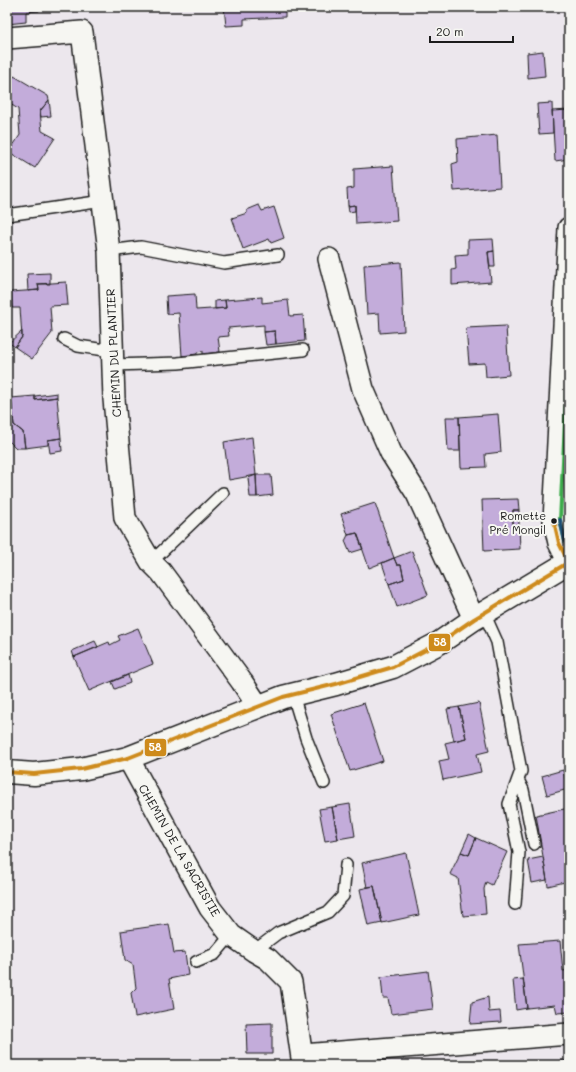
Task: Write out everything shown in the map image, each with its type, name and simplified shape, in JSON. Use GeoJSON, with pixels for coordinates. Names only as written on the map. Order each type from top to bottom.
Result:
{"type":"FeatureCollection","features":[{"type":"Feature","properties":{"kind":"main road"},"geometry":{"type":"LineString","coordinates":[[7,772],[34,774],[81,769],[128,758],[258,706],[393,667],[439,643],[479,616],[569,562]]}},
{"type":"Feature","properties":{"kind":"street","name":"CHEMIN DU PLANTIER"},"geometry":{"type":"LineString","coordinates":[[7,38],[82,32],[109,251],[114,399],[125,518],[151,562],[161,572],[258,706]]}},
{"type":"Feature","properties":{"kind":"street"},"geometry":{"type":"LineString","coordinates":[[569,228],[554,521],[559,543],[569,562]]}},
{"type":"Feature","properties":{"kind":"street"},"geometry":{"type":"LineString","coordinates":[[329,259],[363,389],[391,453],[417,494],[479,616]]}},
{"type":"Feature","properties":{"kind":"street","name":"CHEMIN DE LA SACRISTIE"},"geometry":{"type":"LineString","coordinates":[[128,758],[210,908],[231,935],[268,959],[291,982],[303,1060]]}},
{"type":"Feature","properties":{"kind":"street"},"geometry":{"type":"LineString","coordinates":[[303,1060],[569,1034]]}},
{"type":"Feature","properties":{"kind":"lane"},"geometry":{"type":"LineString","coordinates":[[7,215],[103,201]]}},
{"type":"Feature","properties":{"kind":"lane"},"geometry":{"type":"LineString","coordinates":[[109,251],[141,247],[224,263],[278,256]]}},
{"type":"Feature","properties":{"kind":"lane"},"geometry":{"type":"LineString","coordinates":[[64,339],[78,346],[112,358],[178,363],[303,350]]}},
{"type":"Feature","properties":{"kind":"lane"},"geometry":{"type":"LineString","coordinates":[[151,562],[223,493]]}},
{"type":"Feature","properties":{"kind":"lane"},"geometry":{"type":"LineString","coordinates":[[479,616],[497,642],[521,771],[509,804],[519,852],[516,904]]}},
{"type":"Feature","properties":{"kind":"lane"},"geometry":{"type":"LineString","coordinates":[[293,695],[306,738],[324,783]]}},
{"type":"Feature","properties":{"kind":"lane"},"geometry":{"type":"LineString","coordinates":[[518,780],[523,790],[534,844]]}},
{"type":"Feature","properties":{"kind":"lane"},"geometry":{"type":"LineString","coordinates":[[254,951],[278,933],[328,912],[343,896],[346,865]]}},
{"type":"Feature","properties":{"kind":"lane"},"geometry":{"type":"LineString","coordinates":[[196,962],[215,954],[231,935]]}},
{"type":"Feature","properties":{"kind":"building"},"geometry":{"type":"Polygon","coordinates":[[[7,7],[39,7],[39,11],[26,12],[26,22],[7,24],[7,7]]]}},
{"type":"Feature","properties":{"kind":"building"},"geometry":{"type":"Polygon","coordinates":[[[224,7],[285,7],[285,17],[244,19],[244,25],[226,26],[224,7]]]}},
{"type":"Feature","properties":{"kind":"building"},"geometry":{"type":"Polygon","coordinates":[[[285,7],[299,7],[299,10],[285,11],[285,7]]]}},
{"type":"Feature","properties":{"kind":"building"},"geometry":{"type":"Polygon","coordinates":[[[529,7],[564,7],[530,11],[529,7]]]}},
{"type":"Feature","properties":{"kind":"building"},"geometry":{"type":"Polygon","coordinates":[[[543,51],[545,76],[528,78],[527,53],[543,51]]]}},
{"type":"Feature","properties":{"kind":"building"},"geometry":{"type":"Polygon","coordinates":[[[14,76],[48,96],[49,100],[40,111],[42,131],[55,138],[35,168],[9,152],[20,135],[18,109],[7,102],[7,86],[14,76]]]}},
{"type":"Feature","properties":{"kind":"building"},"geometry":{"type":"Polygon","coordinates":[[[49,100],[51,116],[41,117],[40,111],[49,100]]]}},
{"type":"Feature","properties":{"kind":"building"},"geometry":{"type":"Polygon","coordinates":[[[552,103],[553,133],[539,134],[537,104],[552,103]]]}},
{"type":"Feature","properties":{"kind":"building"},"geometry":{"type":"Polygon","coordinates":[[[569,110],[569,159],[555,161],[552,111],[569,110]]]}},
{"type":"Feature","properties":{"kind":"building"},"geometry":{"type":"Polygon","coordinates":[[[497,135],[500,187],[454,191],[452,164],[458,162],[457,139],[497,135]]]}},
{"type":"Feature","properties":{"kind":"building"},"geometry":{"type":"Polygon","coordinates":[[[393,166],[397,221],[356,224],[355,205],[348,206],[347,189],[354,188],[354,169],[393,166]]]}},
{"type":"Feature","properties":{"kind":"building"},"geometry":{"type":"Polygon","coordinates":[[[259,205],[262,211],[274,207],[284,238],[271,243],[269,239],[243,249],[232,218],[247,213],[247,210],[259,205]]]}},
{"type":"Feature","properties":{"kind":"building"},"geometry":{"type":"Polygon","coordinates":[[[355,205],[355,211],[349,212],[348,206],[355,205]]]}},
{"type":"Feature","properties":{"kind":"building"},"geometry":{"type":"Polygon","coordinates":[[[493,239],[494,251],[488,252],[491,282],[452,285],[452,270],[456,269],[455,255],[468,254],[468,240],[493,239]]]}},
{"type":"Feature","properties":{"kind":"building"},"geometry":{"type":"Polygon","coordinates":[[[494,251],[495,267],[490,267],[488,252],[494,251]]]}},
{"type":"Feature","properties":{"kind":"building"},"geometry":{"type":"Polygon","coordinates":[[[401,262],[404,331],[380,333],[379,313],[367,314],[364,265],[401,262]]]}},
{"type":"Feature","properties":{"kind":"building"},"geometry":{"type":"Polygon","coordinates":[[[50,273],[50,284],[38,284],[39,290],[28,291],[27,274],[50,273]]]}},
{"type":"Feature","properties":{"kind":"building"},"geometry":{"type":"Polygon","coordinates":[[[66,282],[68,305],[50,306],[52,333],[32,359],[15,347],[22,337],[20,308],[12,308],[11,292],[39,290],[38,284],[66,282]]]}},
{"type":"Feature","properties":{"kind":"building"},"geometry":{"type":"Polygon","coordinates":[[[195,294],[196,310],[226,308],[225,300],[262,297],[262,303],[288,300],[290,316],[303,315],[305,341],[276,344],[275,331],[264,332],[264,325],[228,328],[229,336],[218,337],[220,352],[203,354],[203,351],[197,352],[197,354],[182,356],[179,313],[167,314],[166,296],[195,294]]]}},
{"type":"Feature","properties":{"kind":"building"},"geometry":{"type":"Polygon","coordinates":[[[225,300],[226,308],[215,309],[215,301],[225,300]]]}},
{"type":"Feature","properties":{"kind":"building"},"geometry":{"type":"Polygon","coordinates":[[[506,326],[509,375],[486,377],[485,363],[469,364],[466,328],[506,326]]]}},
{"type":"Feature","properties":{"kind":"building"},"geometry":{"type":"Polygon","coordinates":[[[22,331],[22,337],[15,347],[9,343],[22,331]]]}},
{"type":"Feature","properties":{"kind":"building"},"geometry":{"type":"Polygon","coordinates":[[[275,331],[276,344],[266,345],[264,332],[275,331]]]}},
{"type":"Feature","properties":{"kind":"building"},"geometry":{"type":"Polygon","coordinates":[[[57,393],[57,397],[35,400],[35,396],[57,393]]]}},
{"type":"Feature","properties":{"kind":"building"},"geometry":{"type":"Polygon","coordinates":[[[35,396],[35,400],[57,397],[61,438],[48,440],[48,445],[25,448],[23,432],[14,425],[11,398],[35,396]]]}},
{"type":"Feature","properties":{"kind":"building"},"geometry":{"type":"Polygon","coordinates":[[[7,398],[11,398],[14,425],[23,432],[25,448],[16,448],[7,439],[7,398]]]}},
{"type":"Feature","properties":{"kind":"building"},"geometry":{"type":"Polygon","coordinates":[[[498,414],[501,452],[485,454],[486,467],[461,468],[459,417],[498,414]]]}},
{"type":"Feature","properties":{"kind":"building"},"geometry":{"type":"Polygon","coordinates":[[[446,417],[459,417],[460,451],[448,451],[446,417]]]}},
{"type":"Feature","properties":{"kind":"building"},"geometry":{"type":"Polygon","coordinates":[[[252,437],[256,475],[229,480],[224,442],[252,437]]]}},
{"type":"Feature","properties":{"kind":"building"},"geometry":{"type":"Polygon","coordinates":[[[61,438],[62,451],[50,453],[48,440],[61,438]]]}},
{"type":"Feature","properties":{"kind":"building"},"geometry":{"type":"Polygon","coordinates":[[[256,475],[271,475],[273,495],[257,497],[256,475]]]}},
{"type":"Feature","properties":{"kind":"building"},"geometry":{"type":"Polygon","coordinates":[[[256,475],[257,497],[250,497],[248,478],[256,475]]]}},
{"type":"Feature","properties":{"kind":"building"},"geometry":{"type":"Polygon","coordinates":[[[518,499],[519,510],[513,510],[513,526],[519,526],[520,549],[484,551],[482,500],[518,499]]]}},
{"type":"Feature","properties":{"kind":"building"},"geometry":{"type":"Polygon","coordinates":[[[375,503],[394,558],[369,568],[357,533],[348,535],[341,514],[375,503]]]}},
{"type":"Feature","properties":{"kind":"building"},"geometry":{"type":"Polygon","coordinates":[[[513,510],[519,510],[519,526],[513,526],[513,510]]]}},
{"type":"Feature","properties":{"kind":"building"},"geometry":{"type":"Polygon","coordinates":[[[357,533],[363,549],[350,553],[345,541],[348,535],[357,533]]]}},
{"type":"Feature","properties":{"kind":"building"},"geometry":{"type":"Polygon","coordinates":[[[412,551],[428,595],[397,607],[389,584],[404,579],[401,565],[397,565],[394,558],[412,551]]]}},
{"type":"Feature","properties":{"kind":"building"},"geometry":{"type":"Polygon","coordinates":[[[394,558],[397,565],[401,565],[404,579],[389,584],[382,563],[394,558]]]}},
{"type":"Feature","properties":{"kind":"building"},"geometry":{"type":"Polygon","coordinates":[[[138,628],[153,664],[89,691],[74,657],[109,642],[110,645],[120,640],[118,636],[138,628]]]}},
{"type":"Feature","properties":{"kind":"building"},"geometry":{"type":"Polygon","coordinates":[[[95,641],[98,647],[74,657],[72,651],[95,641]]]}},
{"type":"Feature","properties":{"kind":"building"},"geometry":{"type":"Polygon","coordinates":[[[128,675],[130,683],[115,689],[112,682],[128,675]]]}},
{"type":"Feature","properties":{"kind":"building"},"geometry":{"type":"Polygon","coordinates":[[[364,703],[383,761],[350,771],[331,714],[364,703]]]}},
{"type":"Feature","properties":{"kind":"building"},"geometry":{"type":"Polygon","coordinates":[[[479,703],[489,751],[477,754],[481,772],[443,780],[439,761],[449,759],[445,743],[466,738],[459,707],[479,703]]]}},
{"type":"Feature","properties":{"kind":"building"},"geometry":{"type":"Polygon","coordinates":[[[459,707],[466,738],[454,741],[447,709],[459,707]]]}},
{"type":"Feature","properties":{"kind":"building"},"geometry":{"type":"Polygon","coordinates":[[[563,770],[568,789],[547,795],[542,776],[563,770]]]}},
{"type":"Feature","properties":{"kind":"building"},"geometry":{"type":"Polygon","coordinates":[[[350,804],[355,836],[338,839],[332,807],[350,804]]]}},
{"type":"Feature","properties":{"kind":"building"},"geometry":{"type":"Polygon","coordinates":[[[332,807],[338,839],[325,841],[319,809],[332,807]]]}},
{"type":"Feature","properties":{"kind":"building"},"geometry":{"type":"Polygon","coordinates":[[[569,808],[569,881],[548,886],[536,815],[569,808]]]}},
{"type":"Feature","properties":{"kind":"building"},"geometry":{"type":"Polygon","coordinates":[[[469,834],[476,838],[469,855],[461,852],[469,834]]]}},
{"type":"Feature","properties":{"kind":"building"},"geometry":{"type":"Polygon","coordinates":[[[476,838],[507,852],[492,885],[486,882],[484,889],[486,914],[463,916],[458,878],[450,874],[461,852],[469,855],[476,838]]]}},
{"type":"Feature","properties":{"kind":"building"},"geometry":{"type":"Polygon","coordinates":[[[406,853],[419,915],[382,923],[374,886],[367,887],[362,863],[406,853]]]}},
{"type":"Feature","properties":{"kind":"building"},"geometry":{"type":"Polygon","coordinates":[[[543,857],[547,880],[532,883],[528,860],[543,857]]]}},
{"type":"Feature","properties":{"kind":"building"},"geometry":{"type":"Polygon","coordinates":[[[569,881],[569,901],[565,882],[569,881]]]}},
{"type":"Feature","properties":{"kind":"building"},"geometry":{"type":"Polygon","coordinates":[[[374,886],[382,923],[368,926],[360,889],[374,886]]]}},
{"type":"Feature","properties":{"kind":"building"},"geometry":{"type":"Polygon","coordinates":[[[169,924],[174,953],[185,952],[188,975],[169,979],[174,1009],[135,1017],[131,993],[136,988],[133,965],[125,960],[121,931],[169,924]]]}},
{"type":"Feature","properties":{"kind":"building"},"geometry":{"type":"Polygon","coordinates":[[[560,941],[563,971],[569,970],[569,1012],[557,1013],[555,1005],[527,1008],[519,944],[560,941]]]}},
{"type":"Feature","properties":{"kind":"building"},"geometry":{"type":"Polygon","coordinates":[[[428,971],[433,1009],[391,1014],[388,998],[383,998],[381,977],[428,971]]]}},
{"type":"Feature","properties":{"kind":"building"},"geometry":{"type":"Polygon","coordinates":[[[523,979],[527,1008],[516,1010],[513,980],[523,979]]]}},
{"type":"Feature","properties":{"kind":"building"},"geometry":{"type":"Polygon","coordinates":[[[488,997],[489,1012],[500,1011],[501,1022],[470,1024],[472,1002],[488,997]]]}},
{"type":"Feature","properties":{"kind":"building"},"geometry":{"type":"Polygon","coordinates":[[[272,1023],[272,1054],[247,1054],[246,1024],[272,1023]]]}},
{"type":"Feature","properties":{"kind":"building"},"geometry":{"type":"Polygon","coordinates":[[[569,1060],[569,1065],[533,1065],[569,1060]]]}},
{"type":"Feature","properties":{"kind":"transit line"},"geometry":{"type":"LineString","coordinates":[[569,345],[560,520],[565,541],[569,550]]}},
{"type":"Feature","properties":{"kind":"transit line"},"geometry":{"type":"LineString","coordinates":[[560,520],[565,541],[569,549]]}},
{"type":"Feature","properties":{"kind":"transit line","name":"58"},"geometry":{"type":"LineString","coordinates":[[554,521],[559,543],[569,563]]}},
{"type":"Feature","properties":{"kind":"transit line","name":"58"},"geometry":{"type":"LineString","coordinates":[[7,772],[34,774],[81,769],[128,758],[283,697],[336,684],[393,667],[439,643],[474,619],[569,562]]}},
{"type":"Feature","properties":{"kind":"place","name":"Romette Pré Mongil"},"geometry":{"type":"Point","coordinates":[554,521]}}]}
